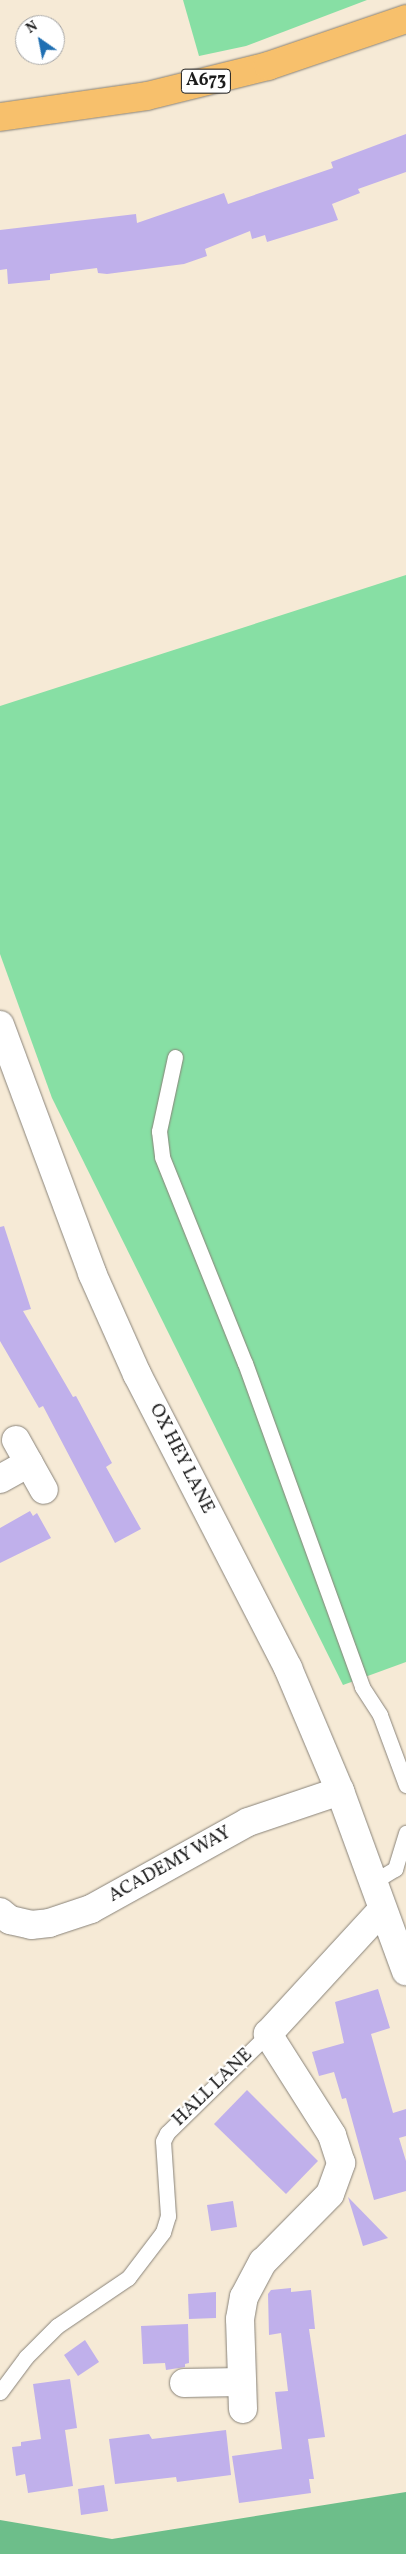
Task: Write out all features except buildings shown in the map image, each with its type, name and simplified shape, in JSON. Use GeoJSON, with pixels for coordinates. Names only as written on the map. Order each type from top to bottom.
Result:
{"type":"FeatureCollection","features":[{"type":"Feature","properties":{"kind":"highway","name":"A673"},"geometry":{"type":"LineString","coordinates":[[0,117],[147,96],[268,66],[406,19]]}},
{"type":"Feature","properties":{"kind":"street","name":"OX HEY LANE"},"geometry":{"type":"LineString","coordinates":[[0,1024],[92,1273],[137,1374],[288,1668],[340,1791],[406,1971]]}},
{"type":"Feature","properties":{"kind":"street"},"geometry":{"type":"LineString","coordinates":[[16,1440],[44,1490]]}},
{"type":"Feature","properties":{"kind":"street"},"geometry":{"type":"LineString","coordinates":[[0,1479],[29,1463]]}},
{"type":"Feature","properties":{"kind":"street","name":"ACADEMY WAY"},"geometry":{"type":"LineString","coordinates":[[0,1912],[10,1920],[31,1924],[49,1923],[91,1909],[248,1822],[340,1791]]}},
{"type":"Feature","properties":{"kind":"street","name":"HALL LANE"},"geometry":{"type":"LineString","coordinates":[[268,2034],[377,1893]]}},
{"type":"Feature","properties":{"kind":"street"},"geometry":{"type":"LineString","coordinates":[[243,2409],[240,2318],[252,2278],[263,2262],[330,2194],[341,2163],[332,2135],[268,2034]]}},
{"type":"Feature","properties":{"kind":"street"},"geometry":{"type":"LineString","coordinates":[[184,2382],[241,2382]]}},
{"type":"Feature","properties":{"kind":"lane"},"geometry":{"type":"LineString","coordinates":[[176,1056],[159,1131],[162,1157],[244,1363],[362,1687],[380,1715],[406,1785]]}},
{"type":"Feature","properties":{"kind":"lane"},"geometry":{"type":"LineString","coordinates":[[377,1893],[394,1869],[406,1833]]}},
{"type":"Feature","properties":{"kind":"lane","name":"HALL LANE"},"geometry":{"type":"LineString","coordinates":[[0,2392],[26,2357],[57,2326],[128,2278],[163,2232],[168,2216],[163,2141],[167,2133],[268,2034]]}},
{"type":"Feature","properties":{"kind":"green space"},"geometry":{"type":"Polygon","coordinates":[[[183,0],[367,0],[246,46],[199,56],[183,0]]]}},
{"type":"Feature","properties":{"kind":"green space"},"geometry":{"type":"Polygon","coordinates":[[[406,575],[406,1662],[343,1685],[52,1098],[0,954],[0,706],[406,575]]]}},
{"type":"Feature","properties":{"kind":"green space"},"geometry":{"type":"Polygon","coordinates":[[[406,2492],[406,2554],[0,2554],[0,2520],[112,2539],[406,2492]]]}}]}
